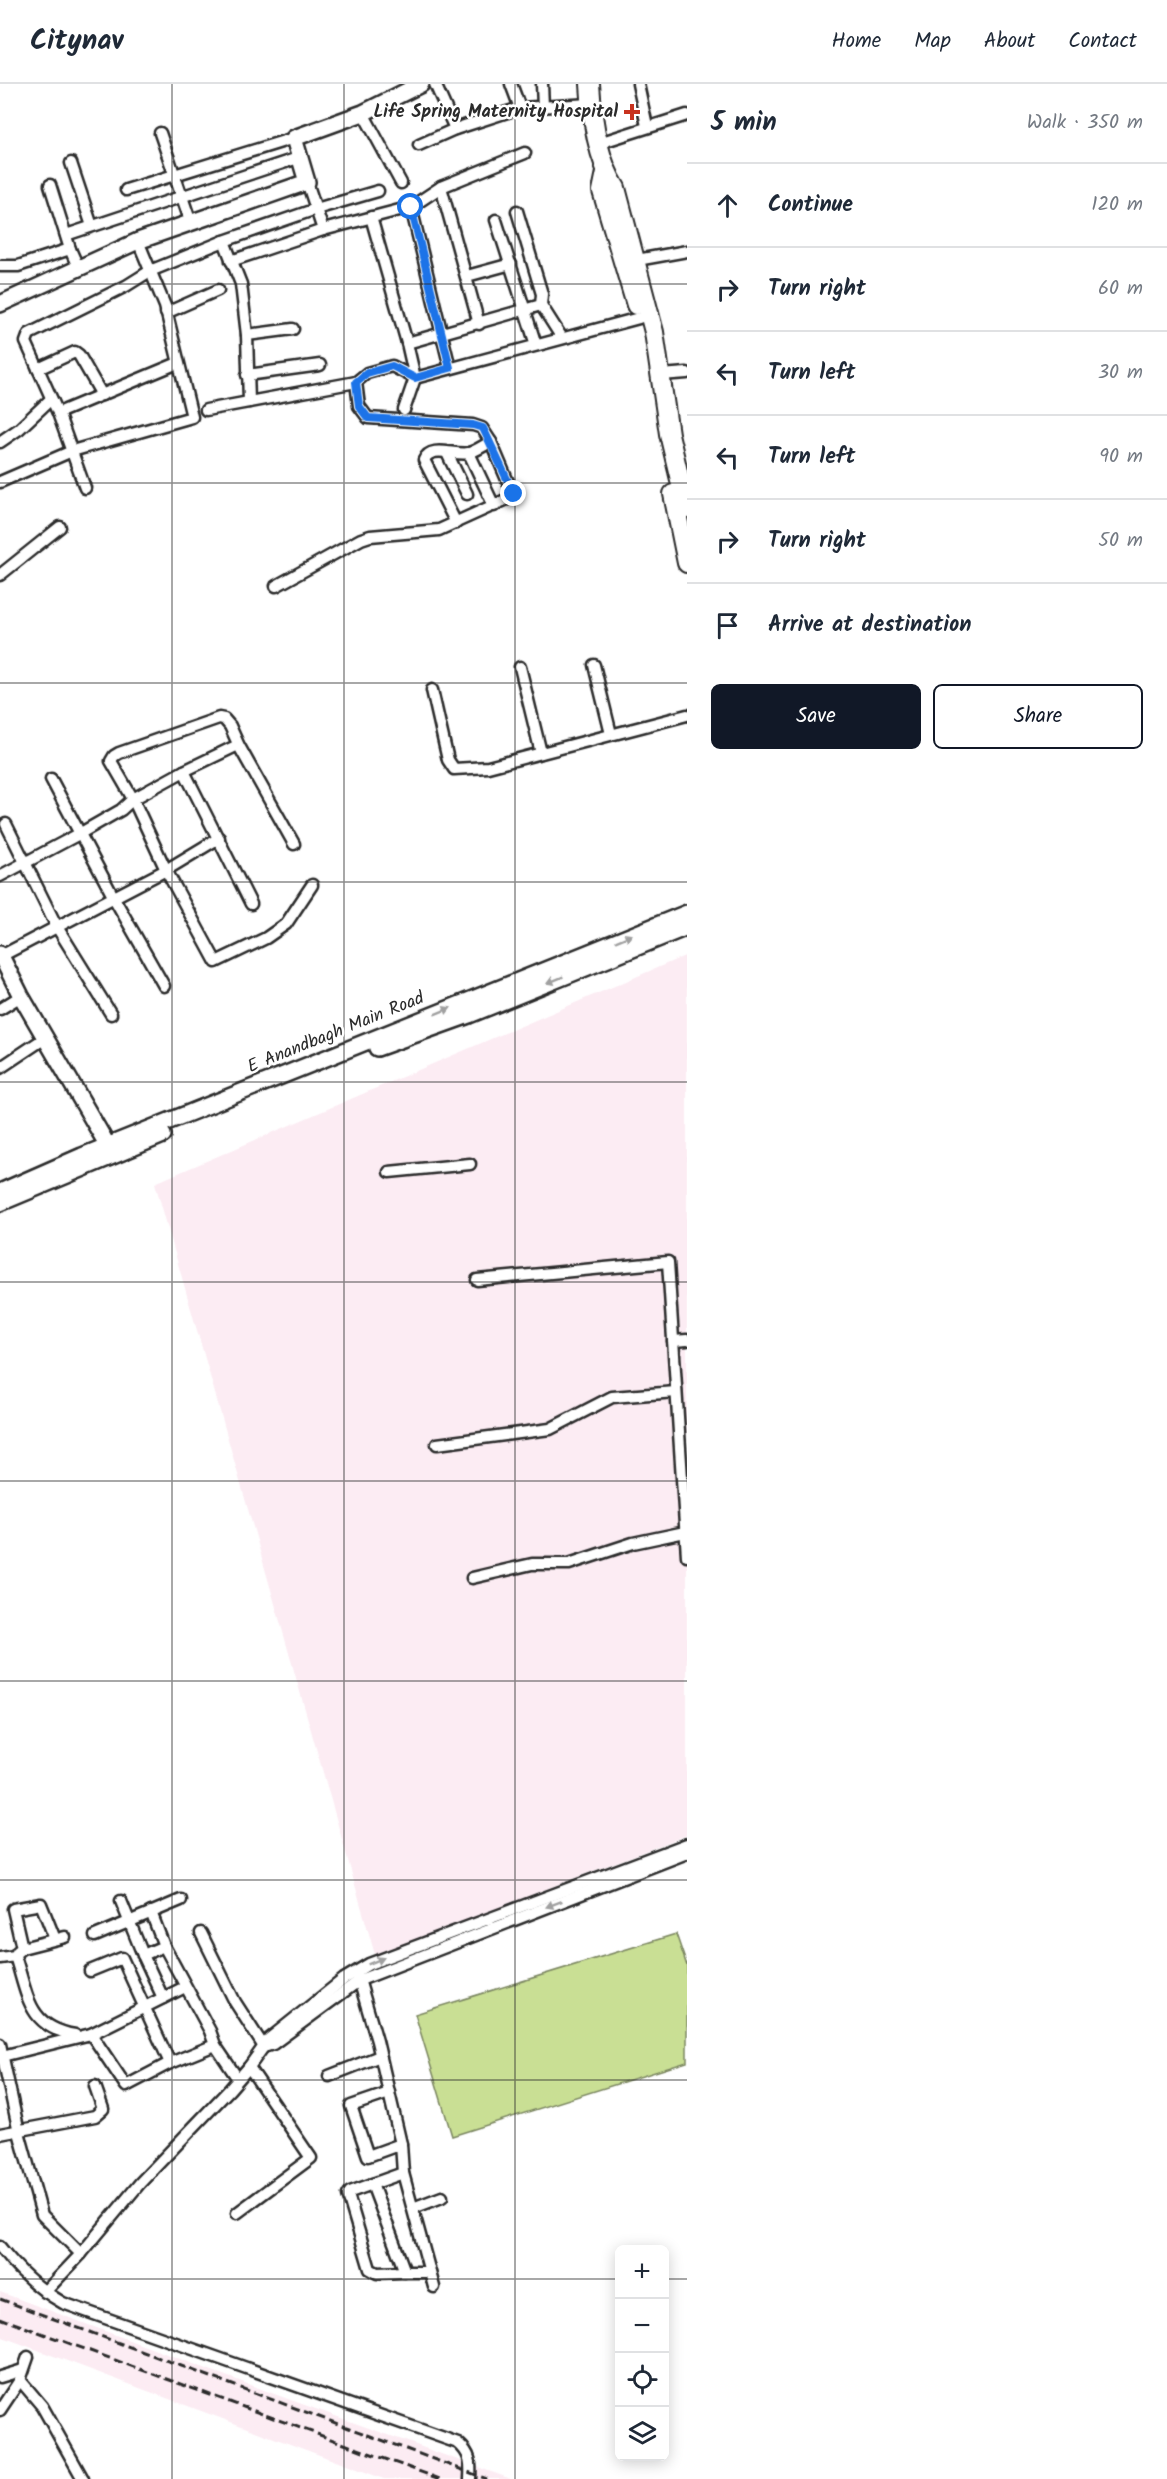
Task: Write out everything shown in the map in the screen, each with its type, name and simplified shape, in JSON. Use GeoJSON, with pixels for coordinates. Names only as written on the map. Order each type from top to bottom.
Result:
{"type":"FeatureCollection","features":[{"type":"Feature","properties":{"kind":"main road"},"geometry":{"type":"LineString","coordinates":[[590,84],[591,104],[606,172],[616,188],[637,260],[662,375],[669,434],[686,502]]}},
{"type":"Feature","properties":{"kind":"main road"},"geometry":{"type":"LineString","coordinates":[[606,172],[603,190],[649,360],[659,436],[687,562]]}},
{"type":"Feature","properties":{"kind":"street"},"geometry":{"type":"LineString","coordinates":[[126,190],[294,138],[363,113],[421,84]]}},
{"type":"Feature","properties":{"kind":"street"},"geometry":{"type":"LineString","coordinates":[[435,84],[455,129]]}},
{"type":"Feature","properties":{"kind":"street"},"geometry":{"type":"LineString","coordinates":[[511,84],[520,108]]}},
{"type":"Feature","properties":{"kind":"street"},"geometry":{"type":"LineString","coordinates":[[542,84],[543,107]]}},
{"type":"Feature","properties":{"kind":"street"},"geometry":{"type":"LineString","coordinates":[[638,84],[647,126]]}},
{"type":"Feature","properties":{"kind":"street"},"geometry":{"type":"LineString","coordinates":[[419,145],[455,129],[520,108],[591,104]]}},
{"type":"Feature","properties":{"kind":"street"},"geometry":{"type":"LineString","coordinates":[[363,113],[401,183]]}},
{"type":"Feature","properties":{"kind":"street"},"geometry":{"type":"LineString","coordinates":[[599,143],[687,115]]}},
{"type":"Feature","properties":{"kind":"street"},"geometry":{"type":"LineString","coordinates":[[160,133],[191,224]]}},
{"type":"Feature","properties":{"kind":"street"},"geometry":{"type":"LineString","coordinates":[[294,138],[323,231]]}},
{"type":"Feature","properties":{"kind":"street"},"geometry":{"type":"LineString","coordinates":[[231,261],[323,231],[411,207],[441,187],[525,153]]}},
{"type":"Feature","properties":{"kind":"street"},"geometry":{"type":"LineString","coordinates":[[66,235],[301,157]]}},
{"type":"Feature","properties":{"kind":"street"},"geometry":{"type":"LineString","coordinates":[[71,163],[92,226]]}},
{"type":"Feature","properties":{"kind":"street"},"geometry":{"type":"LineString","coordinates":[[0,304],[138,241],[307,182]]}},
{"type":"Feature","properties":{"kind":"street"},"geometry":{"type":"LineString","coordinates":[[50,185],[78,267]]}},
{"type":"Feature","properties":{"kind":"street"},"geometry":{"type":"LineString","coordinates":[[441,187],[479,324]]}},
{"type":"Feature","properties":{"kind":"street"},"geometry":{"type":"LineString","coordinates":[[86,488],[58,413],[26,342],[29,334],[150,272],[224,241],[316,209],[378,191]]}},
{"type":"Feature","properties":{"kind":"street"},"geometry":{"type":"LineString","coordinates":[[411,207],[444,334],[450,368]]}},
{"type":"Feature","properties":{"kind":"street"},"geometry":{"type":"LineString","coordinates":[[517,211],[542,294],[541,304],[562,338]]}},
{"type":"Feature","properties":{"kind":"street"},"geometry":{"type":"LineString","coordinates":[[371,217],[408,343],[415,378],[404,410]]}},
{"type":"Feature","properties":{"kind":"street"},"geometry":{"type":"LineString","coordinates":[[496,220],[536,345]]}},
{"type":"Feature","properties":{"kind":"street"},"geometry":{"type":"LineString","coordinates":[[0,483],[72,451],[192,417],[166,313],[138,241]]}},
{"type":"Feature","properties":{"kind":"street"},"geometry":{"type":"LineString","coordinates":[[224,241],[241,284],[247,335],[249,402]]}},
{"type":"Feature","properties":{"kind":"street"},"geometry":{"type":"LineString","coordinates":[[0,266],[18,266],[70,249]]}},
{"type":"Feature","properties":{"kind":"street"},"geometry":{"type":"LineString","coordinates":[[637,260],[687,251]]}},
{"type":"Feature","properties":{"kind":"street"},"geometry":{"type":"LineString","coordinates":[[467,276],[511,264]]}},
{"type":"Feature","properties":{"kind":"street"},"geometry":{"type":"LineString","coordinates":[[166,313],[218,290]]}},
{"type":"Feature","properties":{"kind":"street"},"geometry":{"type":"LineString","coordinates":[[408,343],[524,311],[541,304]]}},
{"type":"Feature","properties":{"kind":"street"},"geometry":{"type":"LineString","coordinates":[[206,410],[356,382],[367,373],[392,366],[415,378],[639,318]]}},
{"type":"Feature","properties":{"kind":"street"},"geometry":{"type":"LineString","coordinates":[[247,335],[293,330]]}},
{"type":"Feature","properties":{"kind":"street"},"geometry":{"type":"LineString","coordinates":[[38,369],[75,352],[102,395]]}},
{"type":"Feature","properties":{"kind":"street"},"geometry":{"type":"LineString","coordinates":[[58,413],[178,363]]}},
{"type":"Feature","properties":{"kind":"street"},"geometry":{"type":"LineString","coordinates":[[247,375],[320,366]]}},
{"type":"Feature","properties":{"kind":"street"},"geometry":{"type":"LineString","coordinates":[[662,375],[687,373]]}},
{"type":"Feature","properties":{"kind":"street"},"geometry":{"type":"LineString","coordinates":[[276,586],[361,539],[370,536],[434,532],[514,496],[483,428],[473,425],[368,418],[359,406],[356,382]]}},
{"type":"Feature","properties":{"kind":"street"},"geometry":{"type":"LineString","coordinates":[[0,442],[20,429],[51,399]]}},
{"type":"Feature","properties":{"kind":"street"},"geometry":{"type":"LineString","coordinates":[[456,524],[424,460],[426,454],[433,451],[469,453],[491,442]]}},
{"type":"Feature","properties":{"kind":"street"},"geometry":{"type":"LineString","coordinates":[[447,453],[467,494]]}},
{"type":"Feature","properties":{"kind":"street"},"geometry":{"type":"LineString","coordinates":[[469,453],[494,506]]}},
{"type":"Feature","properties":{"kind":"street"},"geometry":{"type":"LineString","coordinates":[[0,575],[60,526]]}},
{"type":"Feature","properties":{"kind":"street"},"geometry":{"type":"LineString","coordinates":[[594,665],[611,734]]}},
{"type":"Feature","properties":{"kind":"street"},"geometry":{"type":"LineString","coordinates":[[520,668],[541,753]]}},
{"type":"Feature","properties":{"kind":"street"},"geometry":{"type":"LineString","coordinates":[[432,690],[448,760],[454,769],[488,768],[687,715]]}},
{"type":"Feature","properties":{"kind":"street"},"geometry":{"type":"LineString","coordinates":[[294,844],[238,745],[230,726],[224,719],[219,718],[119,753],[111,761],[133,799],[166,870],[216,963],[266,938],[285,924],[312,885]]}},
{"type":"Feature","properties":{"kind":"street"},"geometry":{"type":"LineString","coordinates":[[0,876],[121,810],[133,799],[238,745]]}},
{"type":"Feature","properties":{"kind":"street"},"geometry":{"type":"LineString","coordinates":[[184,771],[251,904]]}},
{"type":"Feature","properties":{"kind":"street"},"geometry":{"type":"LineString","coordinates":[[51,779],[164,986]]}},
{"type":"Feature","properties":{"kind":"street"},"geometry":{"type":"LineString","coordinates":[[6,824],[57,927],[111,1014]]}},
{"type":"Feature","properties":{"kind":"street"},"geometry":{"type":"LineString","coordinates":[[111,1151],[21,996],[1,955],[114,898],[219,838]]}},
{"type":"Feature","properties":{"kind":"street","name":"E Anandbagh Main Road"},"geometry":{"type":"LineString","coordinates":[[0,1203],[111,1151],[687,913]]}},
{"type":"Feature","properties":{"kind":"street","name":"E Anandbagh Main Road"},"geometry":{"type":"LineString","coordinates":[[0,1192],[469,1015],[687,927]]}},
{"type":"Feature","properties":{"kind":"street"},"geometry":{"type":"LineString","coordinates":[[0,1009],[21,996]]}},
{"type":"Feature","properties":{"kind":"street"},"geometry":{"type":"LineString","coordinates":[[0,1068],[45,1038]]}},
{"type":"Feature","properties":{"kind":"street"},"geometry":{"type":"LineString","coordinates":[[389,1172],[470,1164]]}},
{"type":"Feature","properties":{"kind":"street"},"geometry":{"type":"LineString","coordinates":[[477,1280],[668,1262],[687,1556]]}},
{"type":"Feature","properties":{"kind":"street"},"geometry":{"type":"LineString","coordinates":[[673,1341],[687,1340]]}},
{"type":"Feature","properties":{"kind":"street"},"geometry":{"type":"LineString","coordinates":[[437,1444],[550,1429],[612,1397],[676,1392]]}},
{"type":"Feature","properties":{"kind":"street"},"geometry":{"type":"LineString","coordinates":[[472,1578],[532,1564],[568,1564],[633,1543],[686,1532]]}},
{"type":"Feature","properties":{"kind":"street"},"geometry":{"type":"LineString","coordinates":[[45,2292],[81,2254],[140,2183],[249,2067],[264,2047],[273,2044],[358,1975],[572,1892],[687,1844]]}},
{"type":"Feature","properties":{"kind":"street"},"geometry":{"type":"LineString","coordinates":[[572,1892],[687,1853]]}},
{"type":"Feature","properties":{"kind":"street"},"geometry":{"type":"LineString","coordinates":[[95,1936],[181,1900]]}},
{"type":"Feature","properties":{"kind":"street"},"geometry":{"type":"LineString","coordinates":[[121,1901],[128,1922],[163,1998]]}},
{"type":"Feature","properties":{"kind":"street"},"geometry":{"type":"LineString","coordinates":[[0,1958],[19,1952],[60,1938],[41,1904],[13,1910],[19,1952],[26,1991],[39,2019],[53,2030],[78,2035]]}},
{"type":"Feature","properties":{"kind":"street"},"geometry":{"type":"LineString","coordinates":[[152,1912],[164,1946],[210,2031],[215,2046],[238,2079]]}},
{"type":"Feature","properties":{"kind":"street"},"geometry":{"type":"LineString","coordinates":[[201,1933],[235,2002],[264,2047]]}},
{"type":"Feature","properties":{"kind":"street"},"geometry":{"type":"LineString","coordinates":[[143,1955],[164,1946]]}},
{"type":"Feature","properties":{"kind":"street"},"geometry":{"type":"LineString","coordinates":[[90,1971],[122,1958],[170,2063]]}},
{"type":"Feature","properties":{"kind":"street"},"geometry":{"type":"LineString","coordinates":[[358,1975],[401,2144],[403,2173],[434,2287]]}},
{"type":"Feature","properties":{"kind":"street"},"geometry":{"type":"LineString","coordinates":[[81,2254],[42,2215],[19,2132],[1,2050],[91,2034],[185,1987]]}},
{"type":"Feature","properties":{"kind":"street"},"geometry":{"type":"LineString","coordinates":[[91,2034],[126,2086],[170,2063],[215,2046]]}},
{"type":"Feature","properties":{"kind":"street"},"geometry":{"type":"LineString","coordinates":[[329,2076],[380,2055]]}},
{"type":"Feature","properties":{"kind":"street"},"geometry":{"type":"LineString","coordinates":[[237,2213],[311,2158],[249,2067]]}},
{"type":"Feature","properties":{"kind":"street"},"geometry":{"type":"LineString","coordinates":[[0,2134],[95,2116],[103,2109],[95,2086]]}},
{"type":"Feature","properties":{"kind":"street"},"geometry":{"type":"LineString","coordinates":[[389,2093],[351,2106],[368,2156],[401,2144]]}},
{"type":"Feature","properties":{"kind":"street"},"geometry":{"type":"LineString","coordinates":[[403,2173],[350,2192],[348,2195],[370,2269],[377,2273],[430,2272]]}},
{"type":"Feature","properties":{"kind":"street"},"geometry":{"type":"LineString","coordinates":[[372,2184],[405,2272]]}},
{"type":"Feature","properties":{"kind":"street"},"geometry":{"type":"LineString","coordinates":[[413,2208],[442,2197]]}},
{"type":"Feature","properties":{"kind":"street"},"geometry":{"type":"LineString","coordinates":[[0,2247],[14,2265],[45,2292],[63,2304],[458,2443],[467,2450],[470,2459],[470,2479]]}},
{"type":"Feature","properties":{"kind":"street"},"geometry":{"type":"LineString","coordinates":[[0,2410],[21,2375],[28,2357]]}},
{"type":"Feature","properties":{"kind":"street"},"geometry":{"type":"LineString","coordinates":[[0,2377],[21,2375]]}},
{"type":"Feature","properties":{"kind":"street"},"geometry":{"type":"LineString","coordinates":[[21,2375],[42,2406],[83,2479]]}},
{"type":"Feature","properties":{"kind":"shaded area"},"geometry":{"type":"Polygon","coordinates":[[[687,955],[687,1835],[375,1955],[155,1183],[687,955]]]}},
{"type":"Feature","properties":{"kind":"shaded area"},"geometry":{"type":"Polygon","coordinates":[[[0,2292],[511,2479],[384,2479],[0,2336],[0,2292]]]}},
{"type":"Feature","properties":{"kind":"green space"},"geometry":{"type":"Polygon","coordinates":[[[676,1934],[687,1966],[687,2062],[452,2136],[415,2014],[676,1934]]]}},
{"type":"Feature","properties":{"kind":"railway"},"geometry":{"type":"LineString","coordinates":[[0,2299],[487,2479]]}},
{"type":"Feature","properties":{"kind":"railway"},"geometry":{"type":"LineString","coordinates":[[0,2318],[440,2479]]}},
{"type":"Feature","properties":{"kind":"place","name":"Life Spring Maternity Hospital"},"geometry":{"type":"Point","coordinates":[632,112]}},
{"type":"Feature","properties":{"kind":"route"},"geometry":{"type":"LineString","coordinates":[[411,207],[444,334],[450,368],[415,378],[392,366],[367,373],[356,382],[359,406],[368,418],[473,425],[483,428],[514,494]]}}]}
